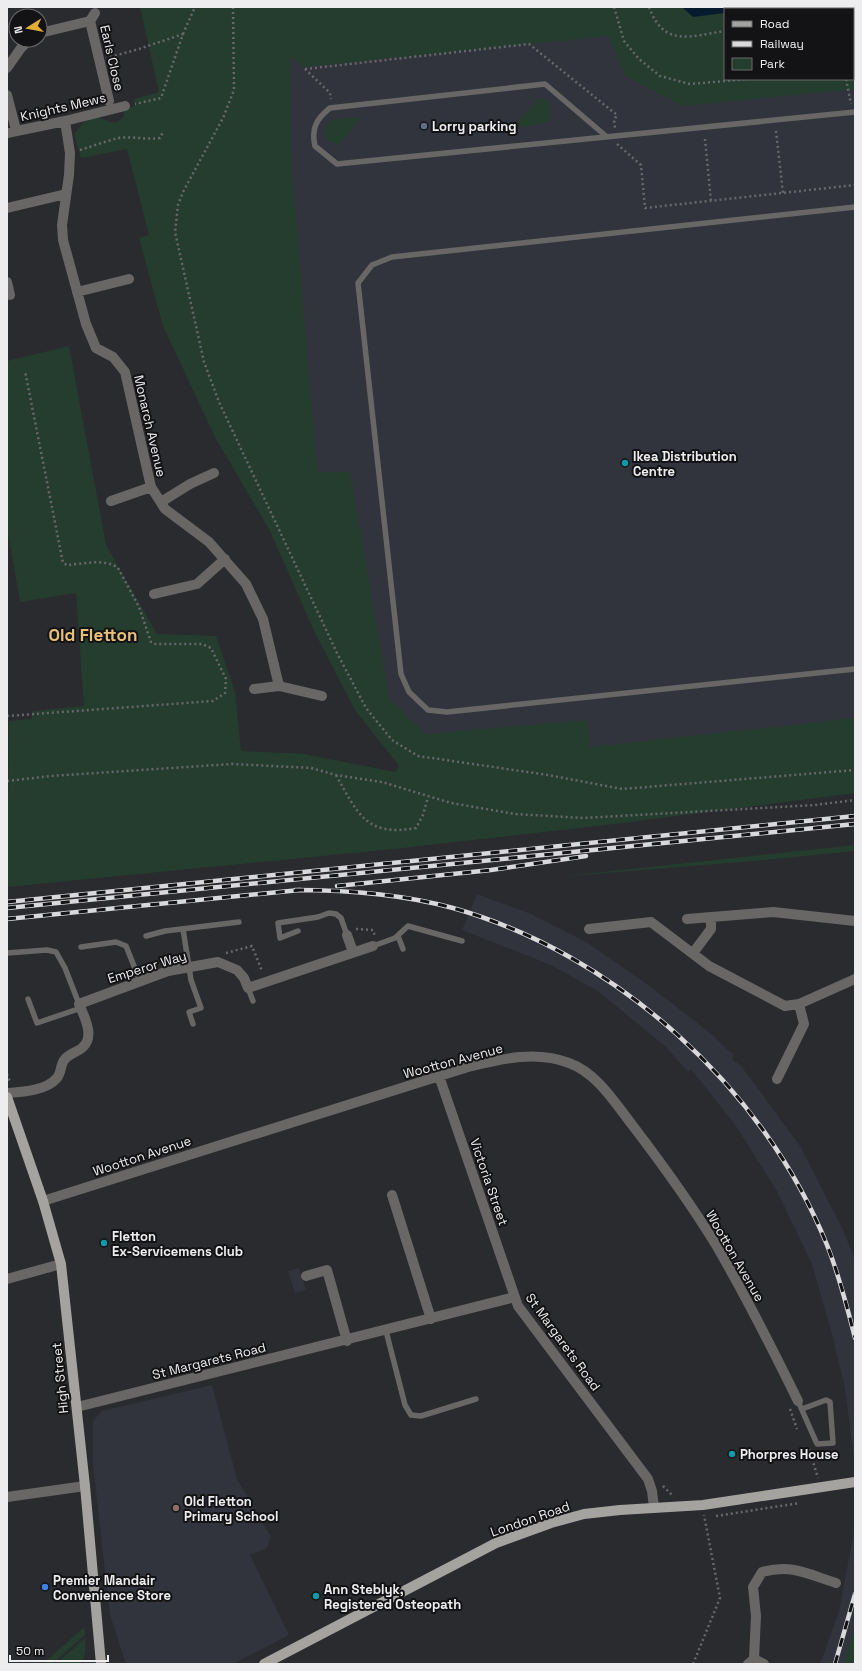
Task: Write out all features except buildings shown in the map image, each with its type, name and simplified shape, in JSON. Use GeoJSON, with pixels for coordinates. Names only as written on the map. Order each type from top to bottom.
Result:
{"type":"FeatureCollection","features":[{"type":"Feature","properties":{"kind":"main road","name":"High Street"},"geometry":{"type":"LineString","coordinates":[[7,1097],[43,1202],[61,1264],[85,1486],[101,1664]]}},
{"type":"Feature","properties":{"kind":"main road","name":"London Road"},"geometry":{"type":"LineString","coordinates":[[264,1664],[496,1543],[551,1523],[584,1514],[654,1507],[703,1505],[855,1482]]}},
{"type":"Feature","properties":{"kind":"street","name":"Earls Close"},"geometry":{"type":"LineString","coordinates":[[48,30],[93,14],[99,60],[109,101]]}},
{"type":"Feature","properties":{"kind":"street"},"geometry":{"type":"LineString","coordinates":[[7,68],[21,48]]}},
{"type":"Feature","properties":{"kind":"street"},"geometry":{"type":"LineString","coordinates":[[7,95],[11,132]]}},
{"type":"Feature","properties":{"kind":"street","name":"Knights Mews"},"geometry":{"type":"LineString","coordinates":[[11,132],[65,121],[124,106]]}},
{"type":"Feature","properties":{"kind":"street","name":"Monarch Avenue"},"geometry":{"type":"LineString","coordinates":[[65,121],[70,153],[62,225],[63,240],[86,324],[96,348],[113,357],[125,372],[151,487],[165,509],[209,542],[246,584],[263,619],[279,686]]}},
{"type":"Feature","properties":{"kind":"street"},"geometry":{"type":"LineString","coordinates":[[7,208],[66,194]]}},
{"type":"Feature","properties":{"kind":"street"},"geometry":{"type":"LineString","coordinates":[[77,292],[129,279]]}},
{"type":"Feature","properties":{"kind":"street"},"geometry":{"type":"LineString","coordinates":[[7,282],[10,295]]}},
{"type":"Feature","properties":{"kind":"street"},"geometry":{"type":"LineString","coordinates":[[161,502],[190,484],[214,472]]}},
{"type":"Feature","properties":{"kind":"street"},"geometry":{"type":"LineString","coordinates":[[111,501],[151,487]]}},
{"type":"Feature","properties":{"kind":"street"},"geometry":{"type":"LineString","coordinates":[[154,594],[197,584],[225,559]]}},
{"type":"Feature","properties":{"kind":"street"},"geometry":{"type":"LineString","coordinates":[[254,689],[279,686],[322,696]]}},
{"type":"Feature","properties":{"kind":"street"},"geometry":{"type":"LineString","coordinates":[[687,920],[773,912],[855,921]]}},
{"type":"Feature","properties":{"kind":"street"},"geometry":{"type":"LineString","coordinates":[[693,953],[711,929],[711,917]]}},
{"type":"Feature","properties":{"kind":"street"},"geometry":{"type":"LineString","coordinates":[[589,929],[651,922],[708,966],[784,1006],[799,1004],[855,979]]}},
{"type":"Feature","properties":{"kind":"street"},"geometry":{"type":"LineString","coordinates":[[346,933],[353,952]]}},
{"type":"Feature","properties":{"kind":"street"},"geometry":{"type":"LineString","coordinates":[[248,988],[376,945]]}},
{"type":"Feature","properties":{"kind":"street","name":"Emperor Way"},"geometry":{"type":"LineString","coordinates":[[80,1006],[168,971],[189,966],[218,962],[237,970],[244,978],[248,988]]}},
{"type":"Feature","properties":{"kind":"street"},"geometry":{"type":"LineString","coordinates":[[777,1079],[804,1024],[799,1004]]}},
{"type":"Feature","properties":{"kind":"street"},"geometry":{"type":"LineString","coordinates":[[7,1093],[30,1091],[49,1084],[56,1079],[66,1058],[83,1048],[88,1041],[89,1034],[80,1006]]}},
{"type":"Feature","properties":{"kind":"street","name":"Wootton Avenue"},"geometry":{"type":"LineString","coordinates":[[43,1202],[439,1076],[501,1060],[526,1056],[548,1056],[571,1063],[594,1078],[667,1170],[715,1244],[746,1299],[800,1405]]}},
{"type":"Feature","properties":{"kind":"street","name":"Victoria Street"},"geometry":{"type":"LineString","coordinates":[[439,1076],[515,1297]]}},
{"type":"Feature","properties":{"kind":"street"},"geometry":{"type":"LineString","coordinates":[[392,1195],[431,1319]]}},
{"type":"Feature","properties":{"kind":"street"},"geometry":{"type":"LineString","coordinates":[[7,1279],[61,1264]]}},
{"type":"Feature","properties":{"kind":"street"},"geometry":{"type":"LineString","coordinates":[[306,1276],[327,1270],[347,1340]]}},
{"type":"Feature","properties":{"kind":"street","name":"St Margarets Road"},"geometry":{"type":"LineString","coordinates":[[77,1407],[515,1297],[518,1306],[648,1479],[652,1491],[654,1507]]}},
{"type":"Feature","properties":{"kind":"street"},"geometry":{"type":"LineString","coordinates":[[7,1497],[85,1486]]}},
{"type":"Feature","properties":{"kind":"street"},"geometry":{"type":"LineString","coordinates":[[764,1664],[751,1662],[756,1616],[753,1587],[762,1572],[778,1568],[790,1568],[836,1583]]}},
{"type":"Feature","properties":{"kind":"lane"},"geometry":{"type":"LineString","coordinates":[[607,137],[545,84],[332,108],[321,115],[315,123],[312,135],[314,146],[337,164],[607,137],[854,112]]}},
{"type":"Feature","properties":{"kind":"lane"},"geometry":{"type":"LineString","coordinates":[[855,207],[392,258],[372,265],[358,283],[401,674],[409,692],[428,710],[447,712],[855,669]]}},
{"type":"Feature","properties":{"kind":"lane"},"geometry":{"type":"LineString","coordinates":[[298,931],[280,938],[278,923],[336,914],[341,918],[346,933]]}},
{"type":"Feature","properties":{"kind":"lane"},"geometry":{"type":"LineString","coordinates":[[146,936],[183,929],[239,922]]}},
{"type":"Feature","properties":{"kind":"lane"},"geometry":{"type":"LineString","coordinates":[[376,945],[398,936],[408,926],[462,940]]}},
{"type":"Feature","properties":{"kind":"lane"},"geometry":{"type":"LineString","coordinates":[[183,929],[191,980],[201,1008],[189,1012],[193,1024]]}},
{"type":"Feature","properties":{"kind":"lane"},"geometry":{"type":"LineString","coordinates":[[398,936],[403,950]]}},
{"type":"Feature","properties":{"kind":"lane"},"geometry":{"type":"LineString","coordinates":[[81,947],[116,942],[126,946],[140,981]]}},
{"type":"Feature","properties":{"kind":"lane"},"geometry":{"type":"LineString","coordinates":[[7,954],[47,950],[56,952],[80,1006],[37,1023],[28,999]]}},
{"type":"Feature","properties":{"kind":"lane"},"geometry":{"type":"LineString","coordinates":[[248,988],[253,1000]]}},
{"type":"Feature","properties":{"kind":"lane"},"geometry":{"type":"LineString","coordinates":[[386,1330],[405,1405],[411,1415],[421,1416],[476,1399]]}},
{"type":"Feature","properties":{"kind":"lane"},"geometry":{"type":"LineString","coordinates":[[826,1400],[830,1402],[833,1443],[817,1444],[800,1405],[826,1400]]}},
{"type":"Feature","properties":{"kind":"lane"},"geometry":{"type":"LineString","coordinates":[[71,1584],[94,1582]]}},
{"type":"Feature","properties":{"kind":"path"},"geometry":{"type":"LineString","coordinates":[[124,106],[161,98],[183,34],[195,7]]}},
{"type":"Feature","properties":{"kind":"path"},"geometry":{"type":"LineString","coordinates":[[233,7],[234,90],[223,118],[183,192],[178,205],[175,232],[190,306],[204,362],[219,402],[337,653],[366,708],[392,740],[418,756],[548,775],[622,789],[855,770]]}},
{"type":"Feature","properties":{"kind":"path"},"geometry":{"type":"LineString","coordinates":[[614,7],[624,41],[639,59],[660,76],[690,84],[737,80]]}},
{"type":"Feature","properties":{"kind":"path"},"geometry":{"type":"LineString","coordinates":[[649,7],[658,25],[670,35],[679,37],[724,32]]}},
{"type":"Feature","properties":{"kind":"path"},"geometry":{"type":"LineString","coordinates":[[99,60],[140,49],[183,34]]}},
{"type":"Feature","properties":{"kind":"path"},"geometry":{"type":"LineString","coordinates":[[305,69],[330,93],[332,108]]}},
{"type":"Feature","properties":{"kind":"path"},"geometry":{"type":"LineString","coordinates":[[846,80],[854,112]]}},
{"type":"Feature","properties":{"kind":"path"},"geometry":{"type":"LineString","coordinates":[[776,131],[783,193]]}},
{"type":"Feature","properties":{"kind":"path"},"geometry":{"type":"LineString","coordinates":[[70,153],[119,138],[137,137],[151,140],[160,138],[163,132]]}},
{"type":"Feature","properties":{"kind":"path"},"geometry":{"type":"LineString","coordinates":[[705,139],[712,201]]}},
{"type":"Feature","properties":{"kind":"path"},"geometry":{"type":"LineString","coordinates":[[7,716],[213,701],[225,693],[226,679],[211,648],[202,644],[155,644],[151,642],[140,607],[118,568],[106,562],[67,565],[63,563],[25,371]]}},
{"type":"Feature","properties":{"kind":"path"},"geometry":{"type":"LineString","coordinates":[[7,781],[50,776],[232,764],[311,768],[336,775],[382,782],[428,797],[515,814],[583,818],[815,805],[855,800]]}},
{"type":"Feature","properties":{"kind":"path"},"geometry":{"type":"LineString","coordinates":[[336,775],[357,812],[372,825],[397,831],[416,828],[423,815],[428,797]]}},
{"type":"Feature","properties":{"kind":"path"},"geometry":{"type":"LineString","coordinates":[[346,933],[349,928],[373,930],[376,945]]}},
{"type":"Feature","properties":{"kind":"path"},"geometry":{"type":"LineString","coordinates":[[225,953],[252,946],[264,976]]}},
{"type":"Feature","properties":{"kind":"path"},"geometry":{"type":"LineString","coordinates":[[7,1074],[10,1082],[15,1084]]}},
{"type":"Feature","properties":{"kind":"path"},"geometry":{"type":"LineString","coordinates":[[786,1402],[789,1410]]}},
{"type":"Feature","properties":{"kind":"path"},"geometry":{"type":"LineString","coordinates":[[811,1480],[819,1478]]}},
{"type":"Feature","properties":{"kind":"path"},"geometry":{"type":"LineString","coordinates":[[658,1480],[667,1492],[679,1496]]}},
{"type":"Feature","properties":{"kind":"path"},"geometry":{"type":"LineString","coordinates":[[693,1664],[720,1598],[703,1505]]}},
{"type":"Feature","properties":{"kind":"shaded area"},"geometry":{"type":"Polygon","coordinates":[[[233,7],[618,32],[668,84],[793,80],[854,80],[855,78],[855,753],[616,774],[392,740],[178,205],[233,7]]]}},
{"type":"Feature","properties":{"kind":"shaded area"},"geometry":{"type":"Polygon","coordinates":[[[477,894],[531,914],[588,943],[648,985],[714,1036],[726,1049],[734,1054],[732,1059],[742,1067],[800,1146],[843,1230],[855,1260],[855,1465],[845,1388],[831,1330],[812,1264],[777,1191],[736,1126],[691,1069],[688,1072],[666,1047],[598,991],[551,965],[462,930],[477,894]]]}},
{"type":"Feature","properties":{"kind":"shaded area"},"geometry":{"type":"Polygon","coordinates":[[[299,1268],[306,1290],[295,1293],[288,1271],[299,1268]]]}},
{"type":"Feature","properties":{"kind":"shaded area","name":"Old Fletton Primary School"},"geometry":{"type":"Polygon","coordinates":[[[212,1385],[237,1479],[271,1537],[267,1548],[250,1555],[289,1635],[233,1664],[126,1664],[110,1615],[93,1464],[93,1421],[102,1411],[212,1385]]]}},
{"type":"Feature","properties":{"kind":"shaded area"},"geometry":{"type":"Polygon","coordinates":[[[855,1526],[855,1664],[820,1664],[839,1612],[855,1526]]]}},
{"type":"Feature","properties":{"kind":"green space"},"geometry":{"type":"Polygon","coordinates":[[[140,7],[855,7],[855,89],[681,106],[626,76],[608,36],[305,67],[290,56],[292,173],[317,472],[350,472],[389,698],[425,734],[587,720],[590,747],[855,718],[855,793],[623,823],[403,848],[7,887],[9,721],[32,719],[32,711],[84,706],[76,593],[20,602],[7,527],[7,361],[69,346],[106,545],[157,634],[216,636],[235,692],[241,751],[304,754],[395,772],[399,766],[355,710],[315,633],[270,531],[215,437],[163,326],[139,238],[149,235],[127,149],[81,158],[74,134],[84,122],[96,117],[115,123],[123,118],[125,110],[135,105],[134,99],[159,92],[140,7]]]}},
{"type":"Feature","properties":{"kind":"green space"},"geometry":{"type":"Polygon","coordinates":[[[539,98],[545,99],[550,104],[550,119],[546,123],[513,128],[539,98]]]}},
{"type":"Feature","properties":{"kind":"green space"},"geometry":{"type":"Polygon","coordinates":[[[362,116],[339,145],[330,142],[325,136],[325,128],[331,120],[362,116]]]}},
{"type":"Feature","properties":{"kind":"green space"},"geometry":{"type":"Polygon","coordinates":[[[855,845],[855,851],[754,861],[556,877],[855,845]]]}},
{"type":"Feature","properties":{"kind":"green space"},"geometry":{"type":"Polygon","coordinates":[[[84,1627],[85,1635],[52,1664],[43,1664],[84,1627]]]}},
{"type":"Feature","properties":{"kind":"green space"},"geometry":{"type":"Polygon","coordinates":[[[855,1628],[855,1664],[843,1664],[855,1628]]]}},
{"type":"Feature","properties":{"kind":"green space"},"geometry":{"type":"Polygon","coordinates":[[[85,1638],[85,1651],[80,1664],[56,1664],[85,1638]]]}},
{"type":"Feature","properties":{"kind":"water"},"geometry":{"type":"Polygon","coordinates":[[[682,7],[767,7],[724,8],[724,13],[693,17],[682,7]]]}},
{"type":"Feature","properties":{"kind":"railway"},"geometry":{"type":"LineString","coordinates":[[7,902],[855,816]]}},
{"type":"Feature","properties":{"kind":"railway"},"geometry":{"type":"LineString","coordinates":[[7,908],[855,824]]}},
{"type":"Feature","properties":{"kind":"railway"},"geometry":{"type":"LineString","coordinates":[[337,886],[491,870],[586,856]]}},
{"type":"Feature","properties":{"kind":"railway"},"geometry":{"type":"LineString","coordinates":[[295,890],[335,891],[394,896],[453,908],[513,929],[571,958],[626,993],[678,1035],[724,1082],[765,1133],[800,1187],[827,1245],[846,1302],[855,1338]]}},
{"type":"Feature","properties":{"kind":"railway"},"geometry":{"type":"LineString","coordinates":[[7,919],[300,890]]}},
{"type":"Feature","properties":{"kind":"railway"},"geometry":{"type":"LineString","coordinates":[[835,1664],[855,1594]]}},
{"type":"Feature","properties":{"kind":"place","name":"Lorry parking"},"geometry":{"type":"Point","coordinates":[424,126]}},
{"type":"Feature","properties":{"kind":"place","name":"Ikea Distribution Centre"},"geometry":{"type":"Point","coordinates":[625,463]}},
{"type":"Feature","properties":{"kind":"place","name":"Fletton Ex-Servicemens Club"},"geometry":{"type":"Point","coordinates":[104,1243]}},
{"type":"Feature","properties":{"kind":"place","name":"Phorpres House"},"geometry":{"type":"Point","coordinates":[732,1454]}},
{"type":"Feature","properties":{"kind":"place","name":"Old Fletton Primary School"},"geometry":{"type":"Point","coordinates":[176,1508]}},
{"type":"Feature","properties":{"kind":"place","name":"Premier Mandair Convenience Store"},"geometry":{"type":"Point","coordinates":[45,1587]}},
{"type":"Feature","properties":{"kind":"place","name":"Ann Steblyk, Registered Osteopath"},"geometry":{"type":"Point","coordinates":[316,1596]}},
{"type":"Feature","properties":{"kind":"district","name":"Old Fletton"},"geometry":{"type":"Point","coordinates":[93,635]}}]}
